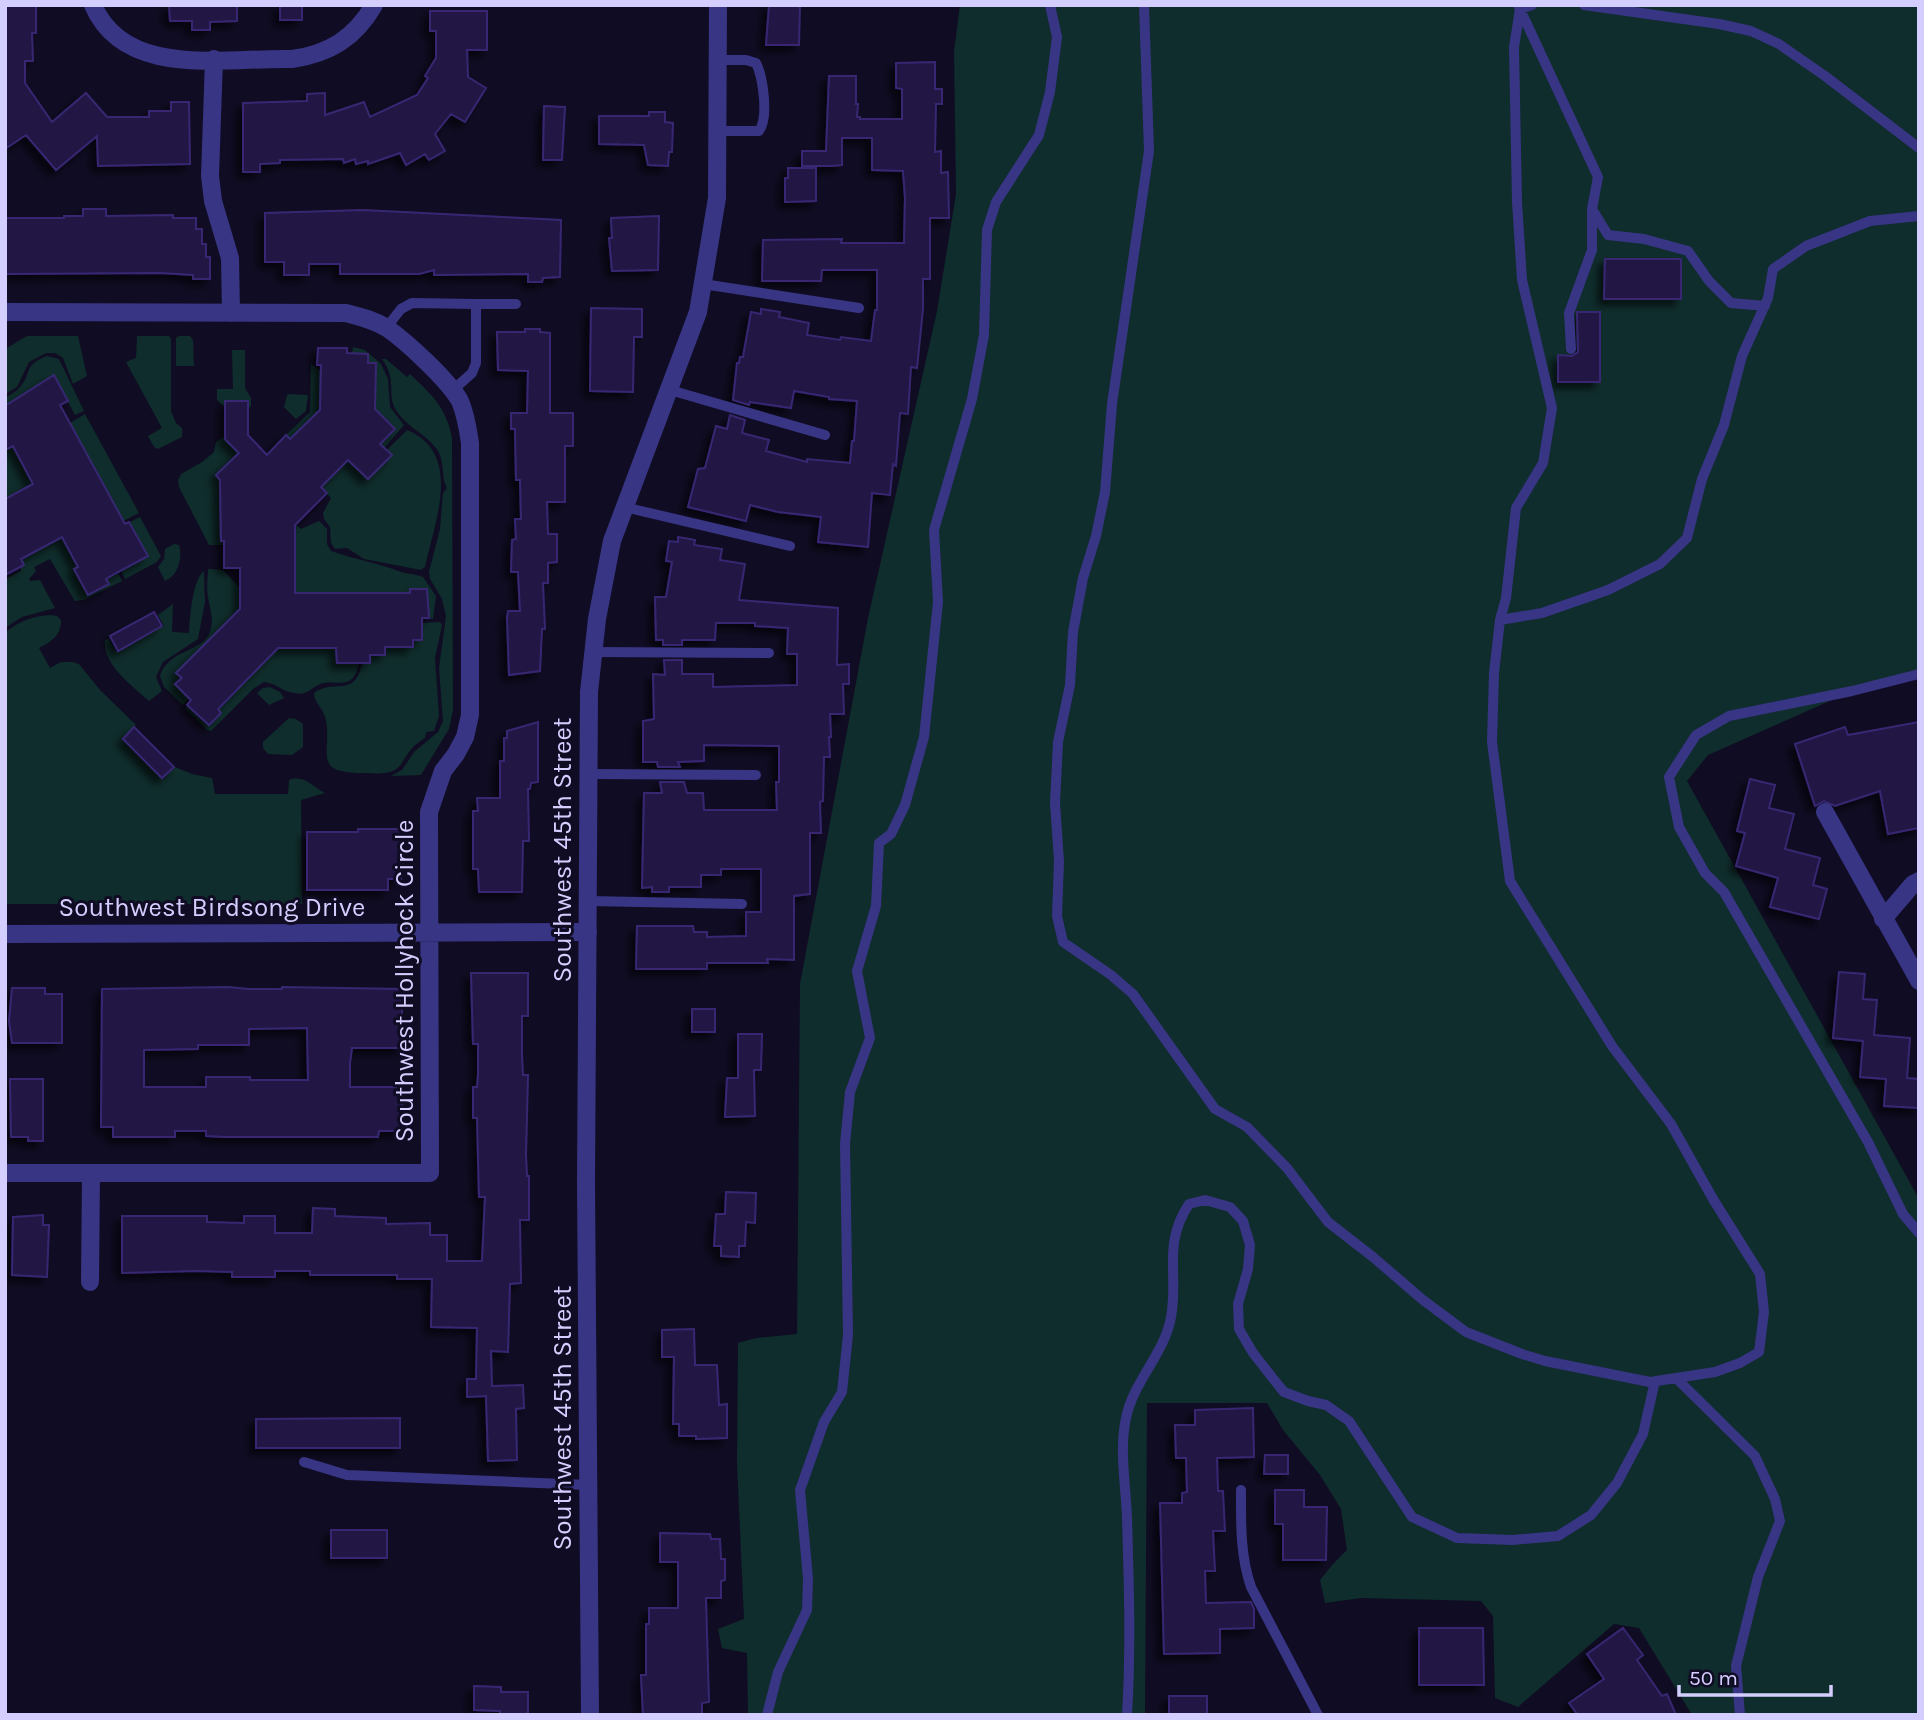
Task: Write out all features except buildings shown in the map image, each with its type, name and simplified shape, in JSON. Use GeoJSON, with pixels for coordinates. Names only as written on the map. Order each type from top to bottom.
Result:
{"type":"FeatureCollection","features":[{"type":"Feature","properties":{"kind":"street"},"geometry":{"type":"LineString","coordinates":[[93,5],[108,29],[126,44],[145,54],[167,59],[292,59],[312,56],[348,39],[374,5]]}},
{"type":"Feature","properties":{"kind":"street","name":"Southwest 45th Street"},"geometry":{"type":"LineString","coordinates":[[590,1715],[589,692],[597,619],[612,541],[698,312],[717,198],[718,5]]}},
{"type":"Feature","properties":{"kind":"street"},"geometry":{"type":"LineString","coordinates":[[214,59],[211,176],[213,201],[230,258],[231,313]]}},
{"type":"Feature","properties":{"kind":"street","name":"Southwest Hollyhock Circle"},"geometry":{"type":"LineString","coordinates":[[5,312],[346,313],[367,318],[386,328],[453,390],[468,424],[470,443],[470,715],[465,737],[443,771],[429,812],[430,1173],[5,1172]]}},
{"type":"Feature","properties":{"kind":"street"},"geometry":{"type":"LineString","coordinates":[[1825,812],[1919,981]]}},
{"type":"Feature","properties":{"kind":"street"},"geometry":{"type":"LineString","coordinates":[[1883,919],[1913,884],[1919,881]]}},
{"type":"Feature","properties":{"kind":"street","name":"Southwest Birdsong Drive"},"geometry":{"type":"LineString","coordinates":[[5,934],[588,932]]}},
{"type":"Feature","properties":{"kind":"street"},"geometry":{"type":"LineString","coordinates":[[90,1282],[91,1173]]}},
{"type":"Feature","properties":{"kind":"lane"},"geometry":{"type":"LineString","coordinates":[[767,1715],[778,1672],[807,1610],[808,1579],[800,1490],[824,1422],[842,1392],[849,1312],[845,1144],[849,1092],[870,1038],[857,971],[876,906],[879,843],[891,834],[905,805],[924,737],[938,602],[934,530],[972,399],[984,335],[987,230],[996,202],[1039,135],[1050,92],[1057,37],[1050,5]]}},
{"type":"Feature","properties":{"kind":"lane"},"geometry":{"type":"LineString","coordinates":[[1144,5],[1147,164],[1112,404],[1105,492],[1076,619],[1070,685],[1058,742],[1055,803],[1059,861],[1057,916],[1063,942],[1111,975],[1133,995],[1215,1109],[1247,1127],[1287,1168],[1328,1222],[1433,1308],[1466,1332],[1522,1354],[1561,1365],[1656,1381],[1715,1372],[1740,1363],[1759,1352],[1764,1312],[1760,1274],[1671,1125],[1612,1046],[1510,881],[1492,742],[1494,673],[1516,508],[1543,463],[1552,408],[1522,280],[1514,47],[1519,7]]}},
{"type":"Feature","properties":{"kind":"lane"},"geometry":{"type":"LineString","coordinates":[[1519,7],[1532,5]]}},
{"type":"Feature","properties":{"kind":"lane"},"geometry":{"type":"LineString","coordinates":[[1584,5],[1751,31],[1779,44],[1814,68],[1919,148]]}},
{"type":"Feature","properties":{"kind":"lane"},"geometry":{"type":"LineString","coordinates":[[1519,7],[1598,177],[1592,209],[1592,250],[1569,313],[1571,349]]}},
{"type":"Feature","properties":{"kind":"lane"},"geometry":{"type":"LineString","coordinates":[[718,60],[746,60],[756,63],[760,72],[764,111],[763,125],[759,131],[718,131]]}},
{"type":"Feature","properties":{"kind":"lane"},"geometry":{"type":"LineString","coordinates":[[1592,209],[1608,235],[1644,239],[1688,250],[1709,281],[1731,303],[1765,306]]}},
{"type":"Feature","properties":{"kind":"lane"},"geometry":{"type":"LineString","coordinates":[[1500,620],[1542,613],[1608,590],[1660,564],[1687,538],[1702,479],[1724,425],[1742,356],[1765,306],[1773,269],[1806,246],[1870,220],[1919,216]]}},
{"type":"Feature","properties":{"kind":"lane"},"geometry":{"type":"LineString","coordinates":[[703,284],[859,308]]}},
{"type":"Feature","properties":{"kind":"lane"},"geometry":{"type":"LineString","coordinates":[[386,328],[401,309],[412,303],[516,304]]}},
{"type":"Feature","properties":{"kind":"lane"},"geometry":{"type":"LineString","coordinates":[[453,390],[472,373],[476,363],[476,304]]}},
{"type":"Feature","properties":{"kind":"lane"},"geometry":{"type":"LineString","coordinates":[[670,390],[825,435]]}},
{"type":"Feature","properties":{"kind":"lane"},"geometry":{"type":"LineString","coordinates":[[624,507],[790,546]]}},
{"type":"Feature","properties":{"kind":"lane"},"geometry":{"type":"LineString","coordinates":[[593,652],[769,653]]}},
{"type":"Feature","properties":{"kind":"lane"},"geometry":{"type":"LineString","coordinates":[[1919,674],[1852,691],[1729,716],[1696,735],[1669,777],[1679,827],[1705,873],[1731,903],[1861,1130],[1903,1214],[1919,1233]]}},
{"type":"Feature","properties":{"kind":"lane"},"geometry":{"type":"LineString","coordinates":[[589,774],[756,775]]}},
{"type":"Feature","properties":{"kind":"lane"},"geometry":{"type":"LineString","coordinates":[[588,901],[742,904]]}},
{"type":"Feature","properties":{"kind":"lane"},"geometry":{"type":"LineString","coordinates":[[1127,1715],[1131,1647],[1126,1475],[1122,1445],[1126,1416],[1136,1390],[1171,1318],[1172,1241],[1180,1217],[1189,1204],[1205,1200],[1230,1207],[1243,1221],[1250,1245],[1248,1269],[1238,1304],[1240,1329],[1253,1353],[1271,1376],[1284,1392],[1326,1405],[1349,1421],[1412,1517],[1457,1538],[1513,1541],[1558,1536],[1591,1514],[1617,1483],[1643,1434],[1656,1381]]}},
{"type":"Feature","properties":{"kind":"lane"},"geometry":{"type":"LineString","coordinates":[[1676,1378],[1755,1456],[1775,1499],[1780,1521],[1758,1577],[1755,1598],[1736,1666],[1740,1715]]}},
{"type":"Feature","properties":{"kind":"lane"},"geometry":{"type":"LineString","coordinates":[[304,1462],[347,1475],[588,1485]]}},
{"type":"Feature","properties":{"kind":"lane"},"geometry":{"type":"LineString","coordinates":[[1241,1490],[1241,1548],[1251,1587],[1318,1715]]}},
{"type":"Feature","properties":{"kind":"green space"},"geometry":{"type":"Polygon","coordinates":[[[960,5],[1919,5],[1919,674],[1852,691],[1708,755],[1687,781],[1919,1199],[1919,1715],[1692,1715],[1639,1628],[1614,1624],[1518,1707],[1495,1698],[1493,1616],[1481,1601],[1361,1598],[1325,1603],[1320,1580],[1347,1550],[1341,1509],[1320,1475],[1283,1430],[1267,1403],[1147,1403],[1145,1715],[748,1715],[747,1653],[722,1648],[718,1629],[744,1619],[737,1464],[738,1343],[756,1338],[797,1334],[800,984],[868,618],[937,311],[956,194],[954,52],[960,5]]]}},
{"type":"Feature","properties":{"kind":"green space"},"geometry":{"type":"Polygon","coordinates":[[[27,336],[78,336],[87,376],[73,384],[63,358],[55,353],[46,353],[29,362],[17,387],[5,394],[5,349],[27,336]]]}},
{"type":"Feature","properties":{"kind":"green space"},"geometry":{"type":"Polygon","coordinates":[[[137,336],[169,336],[171,339],[171,411],[176,423],[182,428],[182,437],[158,449],[148,436],[162,428],[126,362],[136,358],[137,336]]]}},
{"type":"Feature","properties":{"kind":"green space"},"geometry":{"type":"Polygon","coordinates":[[[190,336],[193,340],[194,366],[176,366],[176,338],[190,336]]]}},
{"type":"Feature","properties":{"kind":"green space"},"geometry":{"type":"Polygon","coordinates":[[[353,347],[365,350],[381,364],[388,379],[390,407],[404,425],[384,448],[380,443],[395,429],[375,409],[376,363],[368,363],[368,354],[352,354],[353,347]]]}},
{"type":"Feature","properties":{"kind":"green space"},"geometry":{"type":"Polygon","coordinates":[[[232,350],[245,350],[245,388],[251,398],[251,406],[248,409],[225,401],[225,407],[217,400],[217,389],[233,389],[232,350]]]}},
{"type":"Feature","properties":{"kind":"green space"},"geometry":{"type":"Polygon","coordinates":[[[47,356],[59,359],[84,411],[75,415],[54,376],[5,406],[5,398],[20,387],[31,366],[47,356]]]}},
{"type":"Feature","properties":{"kind":"green space"},"geometry":{"type":"Polygon","coordinates":[[[382,359],[386,359],[407,377],[410,374],[431,395],[446,418],[452,438],[453,710],[449,729],[421,775],[391,776],[402,770],[414,752],[438,732],[443,721],[439,668],[446,616],[442,599],[430,579],[429,572],[440,529],[443,493],[447,488],[438,452],[431,442],[404,421],[396,410],[390,374],[382,359]]]}},
{"type":"Feature","properties":{"kind":"green space"},"geometry":{"type":"Polygon","coordinates":[[[311,364],[321,371],[320,410],[290,439],[286,435],[310,412],[311,364]]]}},
{"type":"Feature","properties":{"kind":"green space"},"geometry":{"type":"Polygon","coordinates":[[[287,395],[308,395],[306,411],[296,419],[284,407],[287,395]]]}},
{"type":"Feature","properties":{"kind":"green space"},"geometry":{"type":"Polygon","coordinates":[[[85,414],[139,513],[123,521],[70,423],[85,414]]]}},
{"type":"Feature","properties":{"kind":"green space"},"geometry":{"type":"Polygon","coordinates":[[[407,430],[425,441],[435,455],[440,472],[438,511],[425,567],[421,570],[364,559],[347,548],[335,549],[331,543],[330,527],[323,513],[331,498],[321,487],[348,460],[368,479],[391,455],[387,450],[407,430]]]}},
{"type":"Feature","properties":{"kind":"green space"},"geometry":{"type":"Polygon","coordinates":[[[225,436],[249,462],[244,467],[234,458],[216,475],[222,481],[221,540],[227,541],[227,545],[209,545],[179,487],[178,480],[181,474],[214,452],[216,442],[225,436]]]}},
{"type":"Feature","properties":{"kind":"green space"},"geometry":{"type":"Polygon","coordinates":[[[5,439],[13,446],[33,484],[8,497],[5,492],[5,439]]]}},
{"type":"Feature","properties":{"kind":"green space"},"geometry":{"type":"Polygon","coordinates":[[[140,517],[161,556],[157,562],[125,579],[121,570],[147,556],[130,522],[140,517]]]}},
{"type":"Feature","properties":{"kind":"green space"},"geometry":{"type":"Polygon","coordinates":[[[319,521],[327,529],[327,544],[331,551],[423,577],[436,596],[433,619],[429,618],[427,589],[410,589],[410,596],[404,593],[295,593],[295,525],[301,529],[319,521]]]}},
{"type":"Feature","properties":{"kind":"green space"},"geometry":{"type":"Polygon","coordinates":[[[62,537],[78,567],[74,570],[88,595],[108,584],[106,579],[118,573],[122,581],[84,600],[75,601],[50,559],[34,567],[36,571],[29,579],[40,580],[55,608],[22,617],[5,628],[5,579],[21,571],[21,559],[62,537]]]}},
{"type":"Feature","properties":{"kind":"green space"},"geometry":{"type":"Polygon","coordinates":[[[174,544],[179,545],[180,561],[173,575],[165,581],[158,567],[164,559],[165,549],[174,544]]]}},
{"type":"Feature","properties":{"kind":"green space"},"geometry":{"type":"Polygon","coordinates":[[[208,569],[223,570],[240,588],[240,609],[177,672],[182,678],[176,684],[192,695],[183,705],[164,687],[160,676],[169,661],[199,645],[209,634],[212,620],[207,590],[208,569]]]}},
{"type":"Feature","properties":{"kind":"green space"},"geometry":{"type":"Polygon","coordinates":[[[204,571],[205,602],[198,639],[163,662],[156,677],[162,691],[149,701],[113,666],[105,649],[105,640],[109,639],[116,651],[164,626],[158,615],[173,604],[172,632],[189,633],[194,591],[204,571]]]}},
{"type":"Feature","properties":{"kind":"green space"},"geometry":{"type":"Polygon","coordinates":[[[51,615],[61,620],[59,630],[52,640],[39,648],[50,668],[61,662],[79,664],[100,690],[136,725],[123,738],[163,779],[175,767],[212,778],[215,794],[288,794],[289,780],[294,779],[304,780],[325,793],[301,800],[302,904],[5,904],[5,633],[26,620],[51,615]]]}},
{"type":"Feature","properties":{"kind":"green space"},"geometry":{"type":"Polygon","coordinates":[[[440,622],[442,625],[435,658],[439,716],[434,731],[426,732],[425,738],[412,748],[391,772],[362,773],[335,769],[329,764],[327,757],[325,717],[314,693],[349,684],[359,674],[362,663],[370,663],[370,655],[385,655],[385,647],[413,647],[413,640],[422,623],[440,622]]]}},
{"type":"Feature","properties":{"kind":"green space"},"geometry":{"type":"Polygon","coordinates":[[[278,648],[336,648],[337,663],[359,663],[349,681],[320,684],[304,693],[290,692],[264,682],[253,689],[211,731],[185,708],[188,706],[209,725],[221,713],[215,706],[220,707],[278,648]]]}},
{"type":"Feature","properties":{"kind":"green space"},"geometry":{"type":"Polygon","coordinates":[[[270,687],[280,692],[284,698],[269,705],[257,693],[270,687]]]}},
{"type":"Feature","properties":{"kind":"green space"},"geometry":{"type":"Polygon","coordinates":[[[289,718],[303,724],[303,747],[292,755],[268,754],[263,748],[263,742],[289,718]]]}}]}
